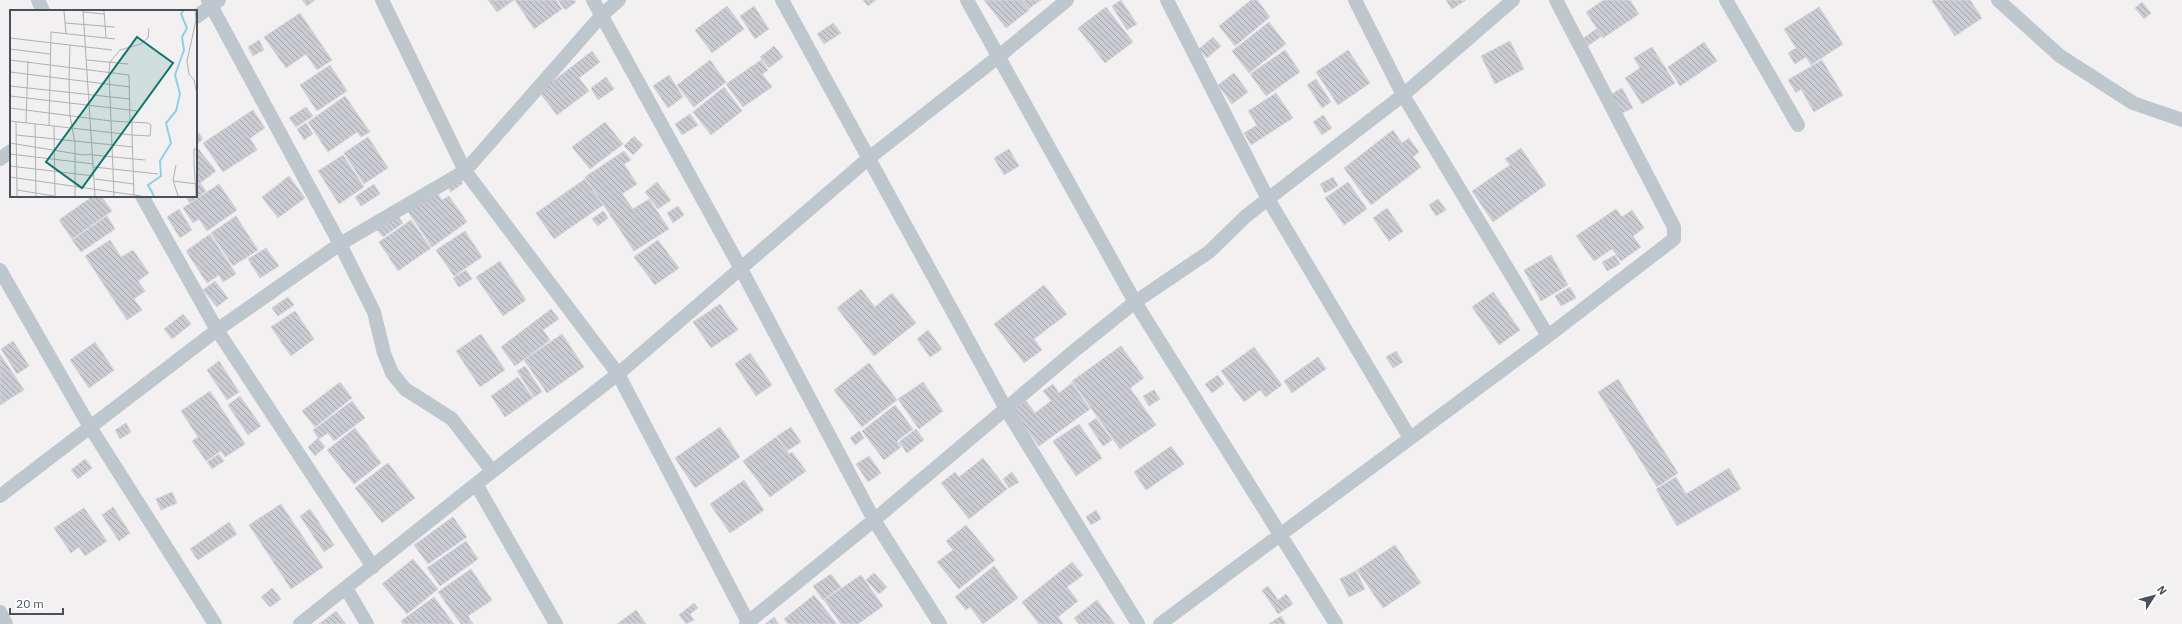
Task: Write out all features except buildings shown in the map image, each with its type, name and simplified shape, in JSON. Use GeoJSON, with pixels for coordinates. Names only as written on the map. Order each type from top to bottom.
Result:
{"type":"FeatureCollection","features":[{"type":"Feature","properties":{"kind":"street"},"geometry":{"type":"LineString","coordinates":[[38,0],[43,10]]}},
{"type":"Feature","properties":{"kind":"street"},"geometry":{"type":"LineString","coordinates":[[382,0],[465,171],[618,374],[748,623],[1135,302],[1208,252],[1246,216],[1403,95],[1513,0]]}},
{"type":"Feature","properties":{"kind":"street"},"geometry":{"type":"LineString","coordinates":[[593,0],[740,267],[874,520],[940,624]]}},
{"type":"Feature","properties":{"kind":"street"},"geometry":{"type":"LineString","coordinates":[[0,496],[217,330],[340,244],[465,171],[602,16],[619,0]]}},
{"type":"Feature","properties":{"kind":"street"},"geometry":{"type":"LineString","coordinates":[[782,0],[1006,409],[1138,624]]}},
{"type":"Feature","properties":{"kind":"street"},"geometry":{"type":"LineString","coordinates":[[967,0],[1135,302],[1336,624]]}},
{"type":"Feature","properties":{"kind":"street"},"geometry":{"type":"LineString","coordinates":[[300,624],[492,471],[618,374],[740,267],[869,158],[998,57],[1067,0]]}},
{"type":"Feature","properties":{"kind":"street"},"geometry":{"type":"LineString","coordinates":[[1167,0],[1268,200],[1410,438]]}},
{"type":"Feature","properties":{"kind":"street"},"geometry":{"type":"LineString","coordinates":[[1355,0],[1403,95],[1548,336]]}},
{"type":"Feature","properties":{"kind":"street"},"geometry":{"type":"LineString","coordinates":[[1160,624],[1548,336],[1674,239],[1674,227],[1556,0]]}},
{"type":"Feature","properties":{"kind":"street"},"geometry":{"type":"LineString","coordinates":[[1726,0],[1798,125]]}},
{"type":"Feature","properties":{"kind":"street"},"geometry":{"type":"LineString","coordinates":[[1998,0],[2060,56],[2133,103],[2182,120]]}},
{"type":"Feature","properties":{"kind":"street"},"geometry":{"type":"LineString","coordinates":[[197,16],[212,2],[340,244],[374,312],[384,353],[392,373],[405,389],[452,419],[492,471]]}},
{"type":"Feature","properties":{"kind":"street"},"geometry":{"type":"LineString","coordinates":[[0,159],[10,152]]}},
{"type":"Feature","properties":{"kind":"street"},"geometry":{"type":"LineString","coordinates":[[143,197],[217,330],[373,567]]}},
{"type":"Feature","properties":{"kind":"street"},"geometry":{"type":"LineString","coordinates":[[0,270],[90,427],[214,624]]}},
{"type":"Feature","properties":{"kind":"street"},"geometry":{"type":"LineString","coordinates":[[476,484],[556,624]]}},
{"type":"Feature","properties":{"kind":"street"},"geometry":{"type":"LineString","coordinates":[[346,588],[367,624]]}},
{"type":"Feature","properties":{"kind":"street"},"geometry":{"type":"LineString","coordinates":[[0,612],[6,624]]}}]}
